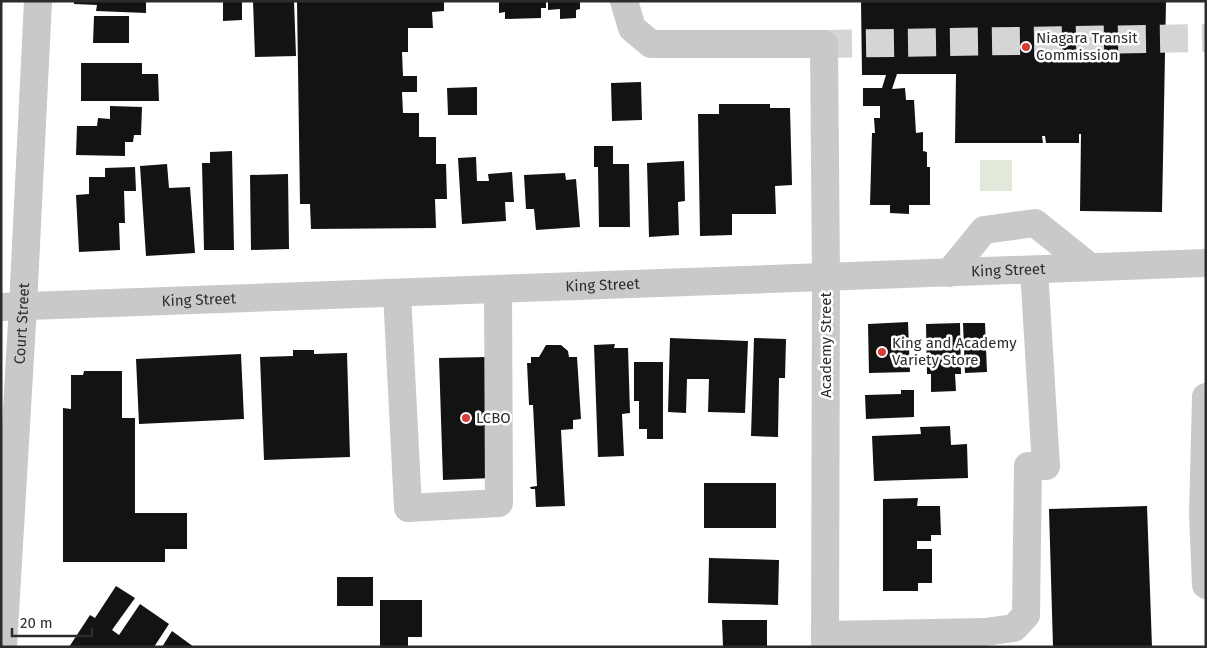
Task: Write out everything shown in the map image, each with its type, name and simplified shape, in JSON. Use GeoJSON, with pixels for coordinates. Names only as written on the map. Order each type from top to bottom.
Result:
{"type":"FeatureCollection","features":[{"type":"Feature","properties":{"kind":"street","name":"Court Street"},"geometry":{"type":"LineString","coordinates":[[3,647],[12,307],[38,1]]}},
{"type":"Feature","properties":{"kind":"street","name":"Academy Street"},"geometry":{"type":"LineString","coordinates":[[624,1],[632,28],[651,44],[824,44],[826,278],[825,641]]}},
{"type":"Feature","properties":{"kind":"street"},"geometry":{"type":"LineString","coordinates":[[949,273],[984,230],[1035,224],[1090,268]]}},
{"type":"Feature","properties":{"kind":"street","name":"King Street"},"geometry":{"type":"LineString","coordinates":[[12,307],[1206,263]]}},
{"type":"Feature","properties":{"kind":"street"},"geometry":{"type":"LineString","coordinates":[[825,641],[985,632],[1014,628],[1026,615],[1028,466],[1046,466],[1034,270]]}},
{"type":"Feature","properties":{"kind":"street"},"geometry":{"type":"LineString","coordinates":[[397,293],[408,508],[500,503],[498,290]]}},
{"type":"Feature","properties":{"kind":"street"},"geometry":{"type":"LineString","coordinates":[[1206,397],[1203,514],[1206,585]]}},
{"type":"Feature","properties":{"kind":"green space"},"geometry":{"type":"Polygon","coordinates":[[[980,160],[1012,160],[1012,191],[980,191],[980,160]]]}},
{"type":"Feature","properties":{"kind":"building"},"geometry":{"type":"Polygon","coordinates":[[[74,1],[146,1],[146,13],[96,11],[97,5],[74,4],[74,1]]]}},
{"type":"Feature","properties":{"kind":"building"},"geometry":{"type":"Polygon","coordinates":[[[223,1],[242,1],[242,20],[223,21],[223,1]]]}},
{"type":"Feature","properties":{"kind":"building"},"geometry":{"type":"Polygon","coordinates":[[[253,1],[294,1],[296,56],[255,57],[253,1]]]}},
{"type":"Feature","properties":{"kind":"building"},"geometry":{"type":"Polygon","coordinates":[[[297,1],[444,1],[444,11],[432,12],[433,28],[408,28],[408,52],[402,52],[403,76],[417,76],[417,92],[402,92],[403,113],[419,113],[419,137],[436,137],[436,164],[446,164],[447,199],[435,199],[436,228],[311,229],[310,204],[300,204],[297,1]]]}},
{"type":"Feature","properties":{"kind":"building"},"geometry":{"type":"Polygon","coordinates":[[[499,1],[546,1],[546,8],[541,8],[541,18],[505,19],[505,12],[499,13],[499,1]]]}},
{"type":"Feature","properties":{"kind":"building"},"geometry":{"type":"Polygon","coordinates":[[[548,1],[580,1],[580,9],[576,10],[576,18],[560,19],[560,9],[548,10],[548,1]]]}},
{"type":"Feature","properties":{"kind":"building"},"geometry":{"type":"Polygon","coordinates":[[[861,1],[1166,1],[1162,212],[1080,211],[1081,134],[1079,134],[1079,143],[1046,143],[1045,136],[1042,136],[1043,143],[955,143],[956,74],[897,74],[892,89],[905,88],[906,100],[914,100],[916,133],[923,132],[923,151],[927,152],[927,167],[930,167],[930,205],[909,205],[909,214],[890,213],[890,205],[870,205],[872,133],[875,133],[874,118],[880,118],[880,106],[863,106],[863,88],[882,88],[886,75],[862,75],[861,1]]]}},
{"type":"Feature","properties":{"kind":"building"},"geometry":{"type":"Polygon","coordinates":[[[94,16],[129,16],[129,43],[93,43],[94,16]]]}},
{"type":"Feature","properties":{"kind":"building"},"geometry":{"type":"Polygon","coordinates":[[[81,63],[142,63],[142,74],[158,74],[159,101],[81,101],[81,63]]]}},
{"type":"Feature","properties":{"kind":"building"},"geometry":{"type":"Polygon","coordinates":[[[641,82],[642,120],[612,121],[611,83],[641,82]]]}},
{"type":"Feature","properties":{"kind":"building"},"geometry":{"type":"Polygon","coordinates":[[[477,87],[477,115],[448,115],[447,88],[477,87]]]}},
{"type":"Feature","properties":{"kind":"building"},"geometry":{"type":"Polygon","coordinates":[[[719,104],[770,104],[770,108],[790,108],[792,185],[775,186],[776,214],[732,214],[732,235],[700,236],[698,114],[719,114],[719,104]]]}},
{"type":"Feature","properties":{"kind":"building"},"geometry":{"type":"Polygon","coordinates":[[[110,106],[142,107],[141,135],[134,135],[133,142],[125,142],[125,156],[76,155],[77,126],[97,126],[98,118],[110,119],[110,106]]]}},
{"type":"Feature","properties":{"kind":"building"},"geometry":{"type":"Polygon","coordinates":[[[594,146],[613,146],[613,164],[629,164],[630,227],[599,227],[598,167],[594,167],[594,146]]]}},
{"type":"Feature","properties":{"kind":"building"},"geometry":{"type":"Polygon","coordinates":[[[232,151],[234,250],[204,250],[202,163],[210,163],[210,152],[232,151]]]}},
{"type":"Feature","properties":{"kind":"building"},"geometry":{"type":"Polygon","coordinates":[[[476,157],[477,181],[489,181],[488,174],[512,172],[514,202],[505,202],[506,221],[462,224],[458,158],[476,157]]]}},
{"type":"Feature","properties":{"kind":"building"},"geometry":{"type":"Polygon","coordinates":[[[684,161],[685,201],[678,202],[679,235],[649,237],[647,163],[684,161]]]}},
{"type":"Feature","properties":{"kind":"building"},"geometry":{"type":"Polygon","coordinates":[[[167,164],[169,188],[190,187],[195,253],[146,256],[140,166],[167,164]]]}},
{"type":"Feature","properties":{"kind":"building"},"geometry":{"type":"Polygon","coordinates":[[[135,167],[136,191],[124,191],[125,223],[119,223],[120,250],[79,252],[76,195],[89,194],[89,177],[105,177],[105,168],[135,167]]]}},
{"type":"Feature","properties":{"kind":"building"},"geometry":{"type":"Polygon","coordinates":[[[565,173],[566,180],[576,179],[580,227],[536,230],[534,209],[526,209],[524,175],[565,173]]]}},
{"type":"Feature","properties":{"kind":"building"},"geometry":{"type":"Polygon","coordinates":[[[288,174],[289,249],[251,250],[250,175],[288,174]]]}},
{"type":"Feature","properties":{"kind":"building"},"geometry":{"type":"Polygon","coordinates":[[[908,322],[910,372],[869,373],[868,324],[908,322]]]}},
{"type":"Feature","properties":{"kind":"building"},"geometry":{"type":"Polygon","coordinates":[[[960,323],[961,374],[955,374],[956,391],[931,392],[931,374],[927,374],[926,324],[960,323]]]}},
{"type":"Feature","properties":{"kind":"building"},"geometry":{"type":"Polygon","coordinates":[[[963,323],[985,323],[987,372],[965,373],[963,323]]]}},
{"type":"Feature","properties":{"kind":"building"},"geometry":{"type":"Polygon","coordinates":[[[670,338],[748,341],[745,413],[708,412],[709,379],[687,379],[686,413],[668,412],[670,338]]]}},
{"type":"Feature","properties":{"kind":"building"},"geometry":{"type":"Polygon","coordinates":[[[754,338],[786,339],[785,378],[779,378],[778,437],[751,436],[754,338]]]}},
{"type":"Feature","properties":{"kind":"building"},"geometry":{"type":"Polygon","coordinates":[[[615,344],[614,348],[628,348],[630,413],[622,414],[624,456],[598,457],[594,345],[615,344]]]}},
{"type":"Feature","properties":{"kind":"building"},"geometry":{"type":"Polygon","coordinates":[[[546,345],[561,345],[568,351],[569,357],[577,357],[581,419],[573,420],[573,429],[561,430],[565,506],[536,507],[535,489],[530,487],[537,486],[533,405],[529,405],[527,363],[531,363],[531,357],[539,357],[546,345]]]}},
{"type":"Feature","properties":{"kind":"building"},"geometry":{"type":"Polygon","coordinates":[[[293,350],[314,350],[314,354],[347,353],[350,457],[264,460],[260,357],[293,356],[293,350]]]}},
{"type":"Feature","properties":{"kind":"building"},"geometry":{"type":"Polygon","coordinates":[[[241,354],[244,419],[139,424],[136,359],[241,354]]]}},
{"type":"Feature","properties":{"kind":"building","name":"LCBO"},"geometry":{"type":"Polygon","coordinates":[[[488,357],[493,478],[443,480],[439,358],[488,357]]]}},
{"type":"Feature","properties":{"kind":"building"},"geometry":{"type":"Polygon","coordinates":[[[634,362],[663,362],[663,439],[647,439],[647,429],[639,429],[639,401],[634,401],[634,362]]]}},
{"type":"Feature","properties":{"kind":"building"},"geometry":{"type":"Polygon","coordinates":[[[84,371],[122,371],[122,418],[135,418],[135,513],[187,513],[187,549],[165,549],[165,562],[63,562],[63,408],[71,409],[71,375],[83,375],[84,371]]]}},
{"type":"Feature","properties":{"kind":"building"},"geometry":{"type":"Polygon","coordinates":[[[901,390],[914,390],[914,417],[866,419],[865,395],[901,394],[901,390]]]}},
{"type":"Feature","properties":{"kind":"building"},"geometry":{"type":"Polygon","coordinates":[[[950,426],[951,445],[967,444],[968,478],[874,481],[872,436],[921,434],[920,427],[950,426]]]}},
{"type":"Feature","properties":{"kind":"building"},"geometry":{"type":"Polygon","coordinates":[[[704,483],[776,483],[776,528],[704,528],[704,483]]]}},
{"type":"Feature","properties":{"kind":"building"},"geometry":{"type":"Polygon","coordinates":[[[918,498],[917,506],[940,506],[941,535],[931,535],[931,541],[917,541],[917,549],[932,549],[932,583],[918,583],[918,591],[883,591],[883,499],[918,498]]]}},
{"type":"Feature","properties":{"kind":"building"},"geometry":{"type":"Polygon","coordinates":[[[1147,506],[1152,647],[1053,647],[1049,509],[1147,506]]]}},
{"type":"Feature","properties":{"kind":"building"},"geometry":{"type":"Polygon","coordinates":[[[709,558],[779,560],[778,605],[708,603],[709,558]]]}},
{"type":"Feature","properties":{"kind":"building"},"geometry":{"type":"Polygon","coordinates":[[[337,577],[373,577],[373,606],[337,606],[337,577]]]}},
{"type":"Feature","properties":{"kind":"building"},"geometry":{"type":"Polygon","coordinates":[[[116,586],[135,598],[112,630],[119,635],[140,604],[169,624],[154,647],[69,647],[90,615],[95,618],[116,586]]]}},
{"type":"Feature","properties":{"kind":"building"},"geometry":{"type":"Polygon","coordinates":[[[380,600],[422,600],[422,637],[408,637],[408,647],[380,647],[380,600]]]}},
{"type":"Feature","properties":{"kind":"building"},"geometry":{"type":"Polygon","coordinates":[[[722,620],[767,620],[767,647],[723,647],[722,620]]]}},
{"type":"Feature","properties":{"kind":"building"},"geometry":{"type":"Polygon","coordinates":[[[172,631],[194,647],[162,647],[172,631]]]}},
{"type":"Feature","properties":{"kind":"tunnel"},"geometry":{"type":"LineString","coordinates":[[824,44],[1206,38]]}},
{"type":"Feature","properties":{"kind":"place","name":"Niagara Transit Commission"},"geometry":{"type":"Point","coordinates":[1026,47]}},
{"type":"Feature","properties":{"kind":"place","name":"King and Academy Variety Store"},"geometry":{"type":"Point","coordinates":[882,352]}},
{"type":"Feature","properties":{"kind":"place","name":"LCBO"},"geometry":{"type":"Point","coordinates":[466,418]}}]}
